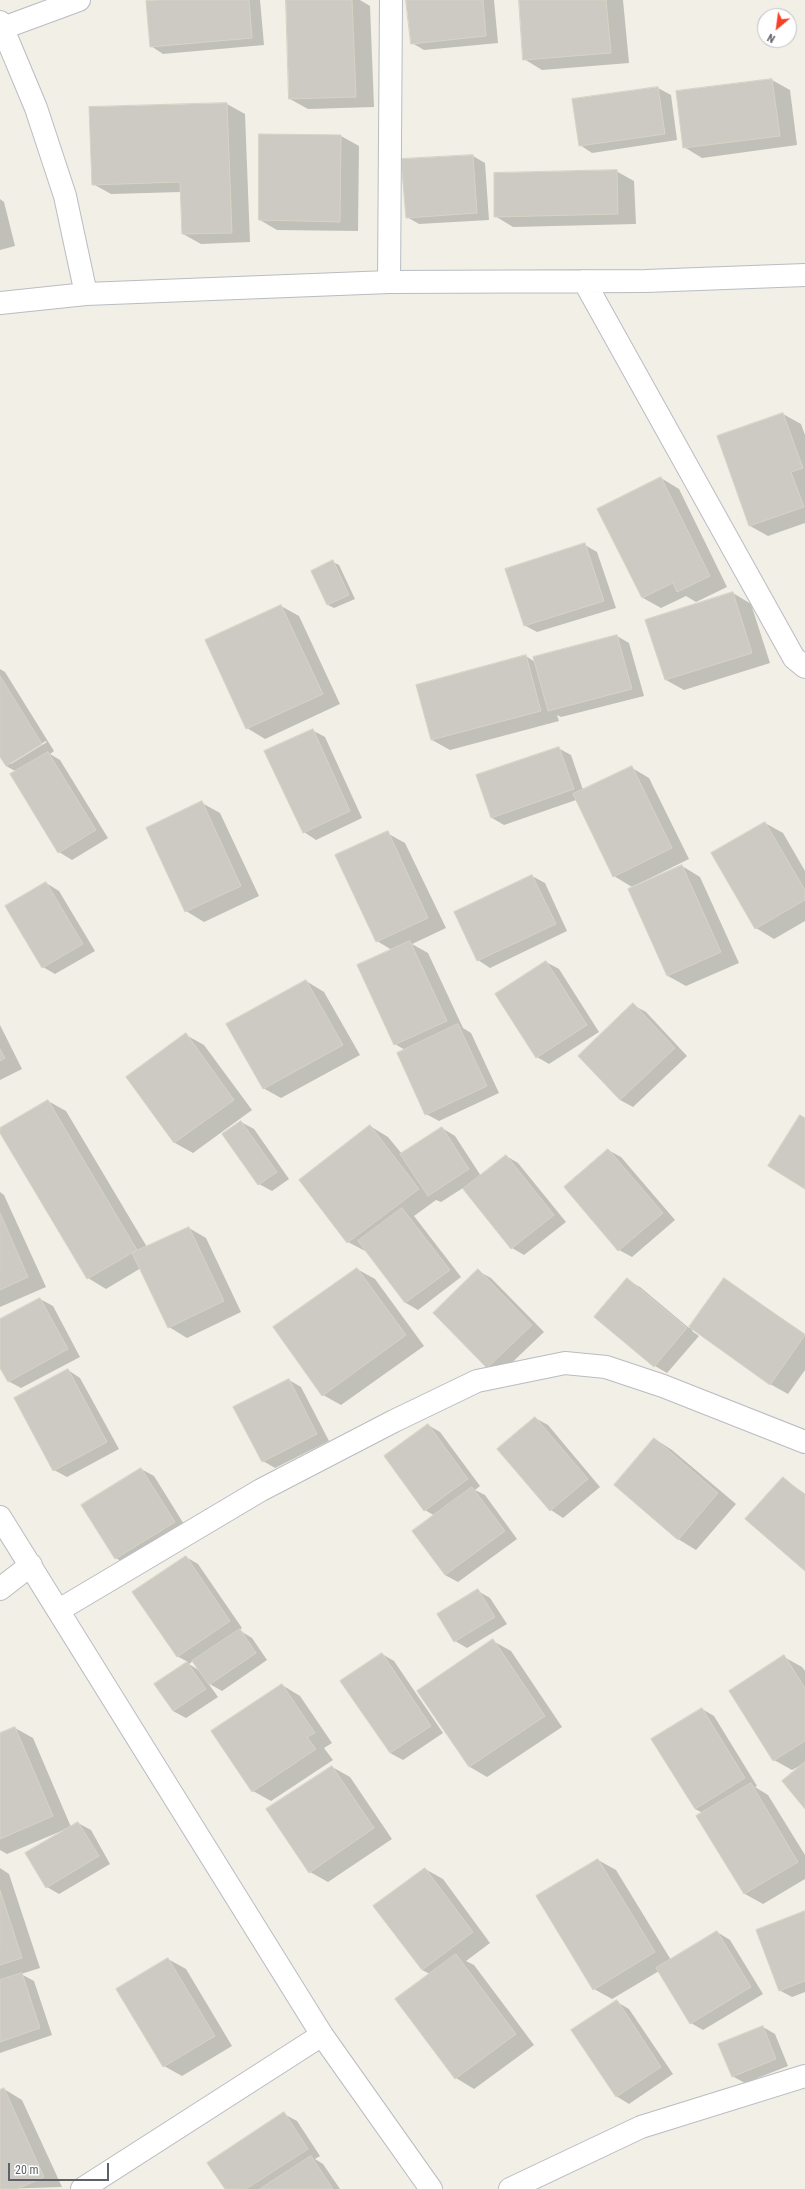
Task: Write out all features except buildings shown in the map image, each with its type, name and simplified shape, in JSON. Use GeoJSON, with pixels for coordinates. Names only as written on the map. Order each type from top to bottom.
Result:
{"type":"FeatureCollection","features":[{"type":"Feature","properties":{"kind":"street"},"geometry":{"type":"LineString","coordinates":[[79,0],[2,25],[36,108],[65,196],[86,294]]}},
{"type":"Feature","properties":{"kind":"street"},"geometry":{"type":"LineString","coordinates":[[388,282],[391,0]]}},
{"type":"Feature","properties":{"kind":"street"},"geometry":{"type":"LineString","coordinates":[[0,304],[86,294],[388,282],[646,281],[805,275]]}},
{"type":"Feature","properties":{"kind":"street"},"geometry":{"type":"LineString","coordinates":[[584,281],[794,658],[805,667]]}},
{"type":"Feature","properties":{"kind":"street"},"geometry":{"type":"LineString","coordinates":[[58,1610],[261,1490],[394,1421],[477,1381],[565,1363],[606,1367],[663,1386],[805,1442]]}},
{"type":"Feature","properties":{"kind":"street"},"geometry":{"type":"LineString","coordinates":[[0,1516],[322,2035],[431,2189]]}},
{"type":"Feature","properties":{"kind":"street"},"geometry":{"type":"LineString","coordinates":[[0,1589],[30,1565]]}},
{"type":"Feature","properties":{"kind":"street"},"geometry":{"type":"LineString","coordinates":[[82,2189],[322,2035]]}},
{"type":"Feature","properties":{"kind":"street"},"geometry":{"type":"LineString","coordinates":[[510,2189],[642,2127],[805,2076]]}}]}
